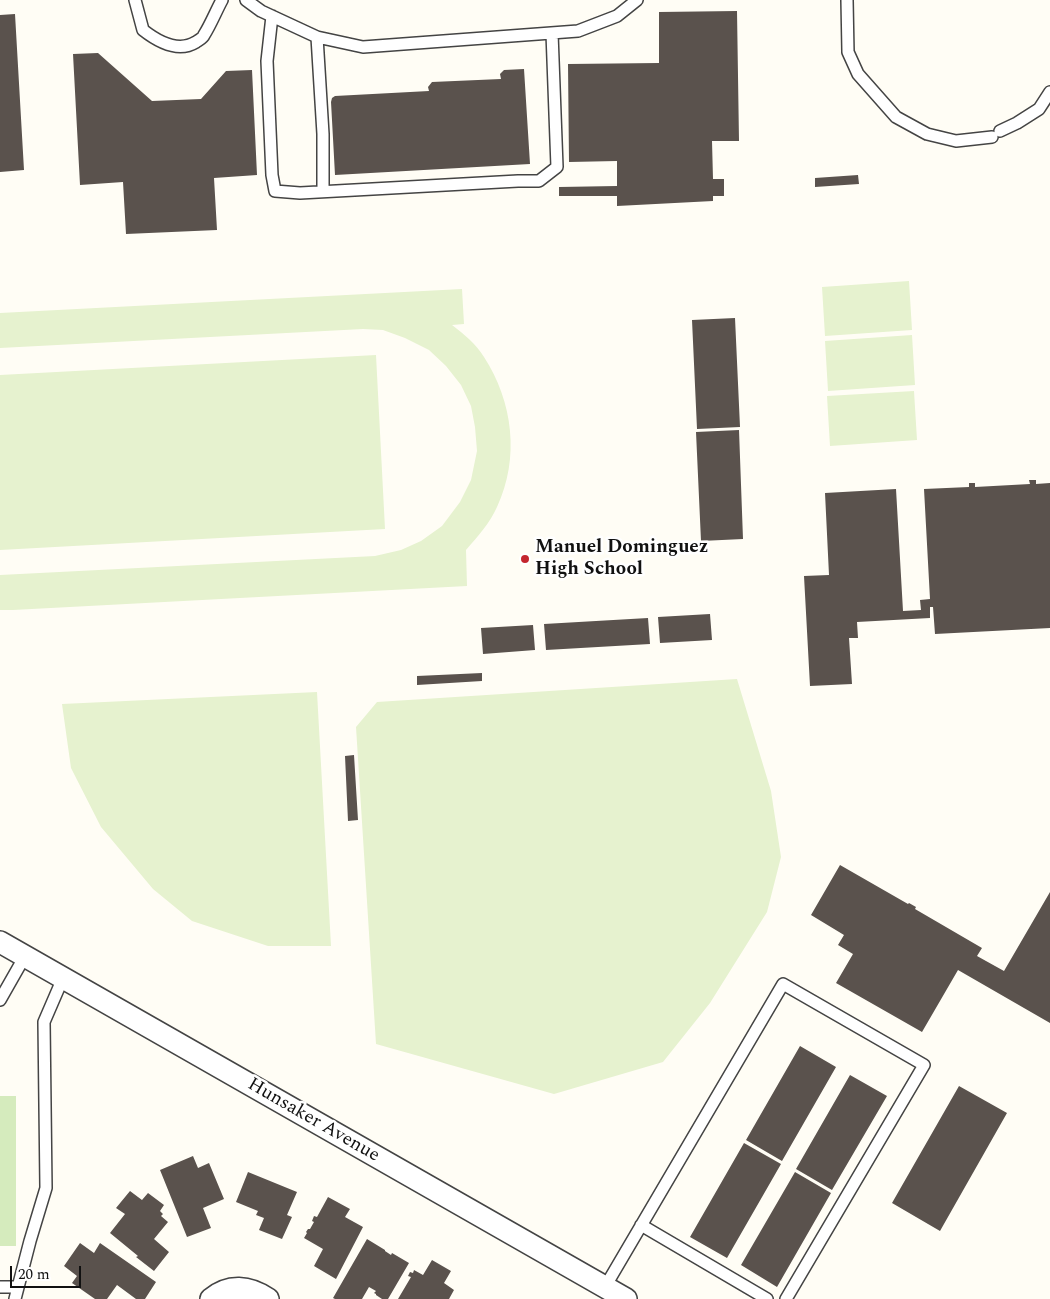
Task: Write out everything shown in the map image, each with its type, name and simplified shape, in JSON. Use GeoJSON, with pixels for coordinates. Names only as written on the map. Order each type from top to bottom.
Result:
{"type":"FeatureCollection","features":[{"type":"Feature","properties":{"kind":"street","name":"Hunsaker Avenue"},"geometry":{"type":"LineString","coordinates":[[0,942],[626,1299]]}},
{"type":"Feature","properties":{"kind":"street"},"geometry":{"type":"LineString","coordinates":[[214,1297],[223,1290],[242,1289],[255,1291],[268,1299]]}},
{"type":"Feature","properties":{"kind":"lane"},"geometry":{"type":"LineString","coordinates":[[135,0],[142,30],[155,39],[169,45],[182,47],[194,44],[204,36],[222,0]]}},
{"type":"Feature","properties":{"kind":"lane"},"geometry":{"type":"LineString","coordinates":[[246,0],[261,11],[318,37],[363,47],[578,31],[617,16],[637,0]]}},
{"type":"Feature","properties":{"kind":"lane"},"geometry":{"type":"LineString","coordinates":[[847,0],[848,52],[858,74],[896,117],[927,134],[956,141],[996,134],[1039,109],[1050,92]]}},
{"type":"Feature","properties":{"kind":"lane"},"geometry":{"type":"LineString","coordinates":[[272,16],[267,61],[272,175],[275,191],[300,193],[539,181],[557,167],[552,33]]}},
{"type":"Feature","properties":{"kind":"lane"},"geometry":{"type":"LineString","coordinates":[[318,37],[323,134],[323,191]]}},
{"type":"Feature","properties":{"kind":"lane"},"geometry":{"type":"LineString","coordinates":[[0,1000],[25,956]]}},
{"type":"Feature","properties":{"kind":"lane"},"geometry":{"type":"LineString","coordinates":[[15,1299],[46,1188],[44,1022],[63,978]]}},
{"type":"Feature","properties":{"kind":"lane"},"geometry":{"type":"LineString","coordinates":[[605,1287],[783,984],[924,1065],[786,1299]]}},
{"type":"Feature","properties":{"kind":"lane"},"geometry":{"type":"LineString","coordinates":[[641,1225],[767,1299]]}},
{"type":"Feature","properties":{"kind":"lane"},"geometry":{"type":"LineString","coordinates":[[0,1287],[18,1287]]}},
{"type":"Feature","properties":{"kind":"green space"},"geometry":{"type":"Polygon","coordinates":[[[909,281],[912,330],[825,336],[822,287],[909,281]]]}},
{"type":"Feature","properties":{"kind":"green space"},"geometry":{"type":"Polygon","coordinates":[[[462,289],[464,324],[452,325],[477,348],[494,374],[507,411],[511,450],[509,469],[497,507],[487,524],[466,550],[467,586],[0,610],[0,575],[375,556],[401,550],[421,541],[442,526],[460,502],[471,480],[477,451],[471,406],[461,385],[446,366],[429,350],[383,330],[363,329],[0,348],[0,313],[462,289]]]}},
{"type":"Feature","properties":{"kind":"green space"},"geometry":{"type":"Polygon","coordinates":[[[912,335],[915,385],[828,391],[825,341],[912,335]]]}},
{"type":"Feature","properties":{"kind":"green space"},"geometry":{"type":"Polygon","coordinates":[[[376,355],[385,529],[0,550],[0,375],[376,355]]]}},
{"type":"Feature","properties":{"kind":"green space"},"geometry":{"type":"Polygon","coordinates":[[[914,391],[917,440],[830,446],[827,396],[914,391]]]}},
{"type":"Feature","properties":{"kind":"green space"},"geometry":{"type":"Polygon","coordinates":[[[737,679],[771,791],[781,857],[767,912],[710,1003],[663,1062],[554,1094],[376,1044],[356,727],[377,702],[737,679]]]}},
{"type":"Feature","properties":{"kind":"green space"},"geometry":{"type":"Polygon","coordinates":[[[317,692],[331,946],[268,946],[192,921],[153,889],[101,827],[71,768],[62,704],[317,692]]]}},
{"type":"Feature","properties":{"kind":"green space"},"geometry":{"type":"Polygon","coordinates":[[[0,1096],[16,1096],[16,1246],[0,1246],[0,1096]]]}},
{"type":"Feature","properties":{"kind":"building"},"geometry":{"type":"Polygon","coordinates":[[[737,11],[739,141],[712,141],[713,179],[724,179],[724,196],[713,196],[713,201],[617,206],[617,196],[559,196],[559,187],[617,186],[617,161],[569,162],[568,64],[659,63],[659,12],[737,11]]]}},
{"type":"Feature","properties":{"kind":"building"},"geometry":{"type":"Polygon","coordinates":[[[15,14],[24,170],[0,172],[0,15],[15,14]]]}},
{"type":"Feature","properties":{"kind":"building"},"geometry":{"type":"Polygon","coordinates":[[[98,53],[152,101],[201,99],[226,71],[252,70],[257,175],[214,178],[217,230],[126,234],[123,182],[80,185],[73,54],[98,53]]]}},
{"type":"Feature","properties":{"kind":"building"},"geometry":{"type":"Polygon","coordinates":[[[524,69],[530,164],[335,175],[331,102],[335,96],[429,91],[428,87],[432,82],[501,79],[500,74],[504,70],[524,69]]]}},
{"type":"Feature","properties":{"kind":"building"},"geometry":{"type":"Polygon","coordinates":[[[858,175],[859,184],[815,187],[815,178],[858,175]]]}},
{"type":"Feature","properties":{"kind":"building"},"geometry":{"type":"Polygon","coordinates":[[[735,318],[740,427],[697,429],[692,320],[735,318]]]}},
{"type":"Feature","properties":{"kind":"building"},"geometry":{"type":"Polygon","coordinates":[[[739,430],[743,539],[701,541],[696,432],[739,430]]]}},
{"type":"Feature","properties":{"kind":"building"},"geometry":{"type":"Polygon","coordinates":[[[1029,480],[1036,480],[1036,484],[1050,483],[1050,628],[935,634],[933,607],[930,607],[930,618],[857,622],[858,638],[849,638],[852,684],[810,686],[804,576],[829,575],[825,493],[896,489],[903,611],[921,610],[920,600],[930,599],[924,489],[969,487],[969,483],[975,483],[975,487],[1030,484],[1029,480]]]}},
{"type":"Feature","properties":{"kind":"building"},"geometry":{"type":"Polygon","coordinates":[[[710,614],[712,640],[660,643],[658,617],[710,614]]]}},
{"type":"Feature","properties":{"kind":"building"},"geometry":{"type":"Polygon","coordinates":[[[648,618],[650,644],[546,650],[544,624],[648,618]]]}},
{"type":"Feature","properties":{"kind":"building"},"geometry":{"type":"Polygon","coordinates":[[[533,625],[535,650],[483,654],[481,628],[533,625]]]}},
{"type":"Feature","properties":{"kind":"building"},"geometry":{"type":"Polygon","coordinates":[[[482,673],[482,681],[417,685],[417,676],[482,673]]]}},
{"type":"Feature","properties":{"kind":"building"},"geometry":{"type":"Polygon","coordinates":[[[354,755],[358,820],[348,821],[345,756],[354,755]]]}},
{"type":"Feature","properties":{"kind":"building"},"geometry":{"type":"Polygon","coordinates":[[[840,865],[916,907],[915,909],[982,948],[977,956],[1004,971],[1050,892],[1050,1023],[958,970],[922,1032],[836,983],[853,954],[838,945],[844,935],[811,915],[840,865]]]}},
{"type":"Feature","properties":{"kind":"building"},"geometry":{"type":"Polygon","coordinates":[[[800,1046],[836,1067],[782,1161],[746,1140],[800,1046]]]}},
{"type":"Feature","properties":{"kind":"building"},"geometry":{"type":"Polygon","coordinates":[[[850,1075],[887,1096],[832,1190],[796,1169],[850,1075]]]}},
{"type":"Feature","properties":{"kind":"building"},"geometry":{"type":"Polygon","coordinates":[[[959,1086],[1007,1113],[940,1231],[892,1203],[959,1086]]]}},
{"type":"Feature","properties":{"kind":"building"},"geometry":{"type":"Polygon","coordinates":[[[744,1143],[781,1164],[727,1258],[690,1237],[744,1143]]]}},
{"type":"Feature","properties":{"kind":"building"},"geometry":{"type":"Polygon","coordinates":[[[193,1156],[198,1168],[209,1163],[224,1199],[203,1208],[211,1228],[187,1237],[160,1170],[193,1156]]]}},
{"type":"Feature","properties":{"kind":"building"},"geometry":{"type":"Polygon","coordinates":[[[248,1172],[297,1192],[287,1215],[292,1217],[282,1239],[259,1230],[264,1218],[256,1215],[258,1211],[236,1202],[248,1172]]]}},
{"type":"Feature","properties":{"kind":"building"},"geometry":{"type":"Polygon","coordinates":[[[795,1172],[831,1193],[777,1287],[741,1265],[795,1172]]]}},
{"type":"Feature","properties":{"kind":"building"},"geometry":{"type":"Polygon","coordinates":[[[130,1191],[142,1200],[148,1193],[164,1205],[160,1211],[163,1214],[161,1216],[168,1222],[154,1239],[169,1252],[154,1271],[110,1233],[125,1214],[116,1208],[130,1191]]]}},
{"type":"Feature","properties":{"kind":"building"},"geometry":{"type":"Polygon","coordinates":[[[328,1197],[350,1209],[345,1217],[363,1227],[336,1279],[314,1266],[323,1249],[304,1238],[314,1222],[312,1221],[314,1216],[317,1217],[328,1197]]]}},
{"type":"Feature","properties":{"kind":"building"},"geometry":{"type":"Polygon","coordinates":[[[367,1239],[391,1255],[392,1253],[409,1263],[388,1299],[382,1299],[374,1293],[376,1291],[369,1287],[362,1299],[333,1298],[367,1239]]]}},
{"type":"Feature","properties":{"kind":"building"},"geometry":{"type":"Polygon","coordinates":[[[80,1243],[94,1253],[100,1243],[156,1282],[145,1299],[136,1299],[117,1285],[107,1299],[95,1299],[72,1283],[77,1276],[64,1266],[80,1243]]]}},
{"type":"Feature","properties":{"kind":"building"},"geometry":{"type":"Polygon","coordinates":[[[432,1260],[451,1271],[444,1283],[454,1290],[449,1299],[398,1299],[411,1277],[408,1276],[410,1272],[413,1273],[414,1270],[423,1275],[432,1260]]]}},
{"type":"Feature","properties":{"kind":"place","name":"Manuel Dominguez High School"},"geometry":{"type":"Point","coordinates":[525,559]}}]}
